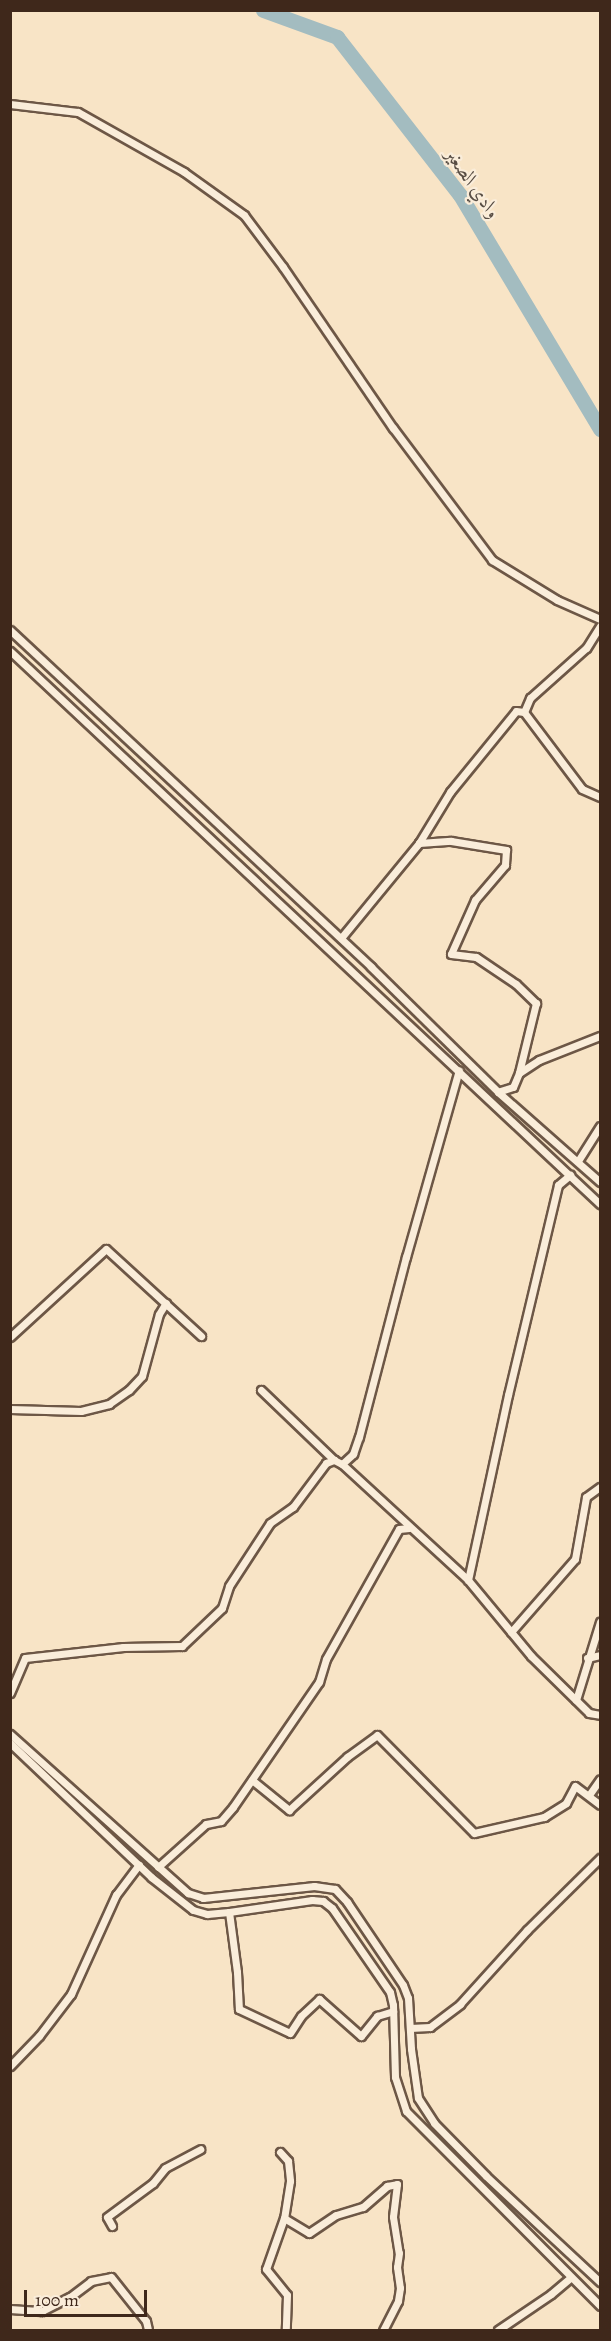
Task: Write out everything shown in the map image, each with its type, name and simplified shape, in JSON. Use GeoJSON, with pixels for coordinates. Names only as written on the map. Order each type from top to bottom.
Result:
{"type":"FeatureCollection","features":[{"type":"Feature","properties":{"kind":"street"},"geometry":{"type":"LineString","coordinates":[[10,104],[47,106],[78,112],[184,172],[244,215],[283,267],[393,428],[492,560],[557,600],[600,619]]}},
{"type":"Feature","properties":{"kind":"street"},"geometry":{"type":"LineString","coordinates":[[524,712],[530,698],[549,678],[586,648],[600,626]]}},
{"type":"Feature","properties":{"kind":"street"},"geometry":{"type":"LineString","coordinates":[[10,630],[341,938],[498,1092],[600,1182]]}},
{"type":"Feature","properties":{"kind":"street"},"geometry":{"type":"LineString","coordinates":[[10,651],[600,1204]]}},
{"type":"Feature","properties":{"kind":"street"},"geometry":{"type":"LineString","coordinates":[[341,938],[419,843],[450,792],[516,711],[524,712],[582,789],[600,797]]}},
{"type":"Feature","properties":{"kind":"street"},"geometry":{"type":"LineString","coordinates":[[419,843],[450,841],[506,849],[505,865],[475,900],[451,954],[476,957],[516,984],[536,1003],[519,1073],[513,1087],[498,1092]]}},
{"type":"Feature","properties":{"kind":"street"},"geometry":{"type":"LineString","coordinates":[[519,1073],[539,1060],[600,1036]]}},
{"type":"Feature","properties":{"kind":"street"},"geometry":{"type":"LineString","coordinates":[[342,1464],[353,1454],[359,1437],[405,1257],[459,1070]]}},
{"type":"Feature","properties":{"kind":"street"},"geometry":{"type":"LineString","coordinates":[[578,1161],[600,1126]]}},
{"type":"Feature","properties":{"kind":"street"},"geometry":{"type":"LineString","coordinates":[[468,1580],[558,1185],[570,1175]]}},
{"type":"Feature","properties":{"kind":"street"},"geometry":{"type":"LineString","coordinates":[[10,1337],[106,1249],[201,1336]]}},
{"type":"Feature","properties":{"kind":"street"},"geometry":{"type":"LineString","coordinates":[[10,1409],[81,1412],[109,1404],[123,1395],[142,1376],[159,1314],[166,1303]]}},
{"type":"Feature","properties":{"kind":"street"},"geometry":{"type":"LineString","coordinates":[[261,1390],[334,1460],[342,1464],[468,1580],[511,1632],[589,1713],[600,1715]]}},
{"type":"Feature","properties":{"kind":"street"},"geometry":{"type":"LineString","coordinates":[[10,1693],[25,1658],[123,1647],[182,1646],[222,1608],[229,1586],[270,1522],[293,1507],[326,1463],[334,1460]]}},
{"type":"Feature","properties":{"kind":"street"},"geometry":{"type":"LineString","coordinates":[[511,1632],[575,1559],[586,1497],[600,1487]]}},
{"type":"Feature","properties":{"kind":"street"},"geometry":{"type":"LineString","coordinates":[[158,1867],[206,1824],[221,1821],[252,1780],[319,1682],[326,1659],[393,1538],[399,1529],[409,1528]]}},
{"type":"Feature","properties":{"kind":"street"},"geometry":{"type":"LineString","coordinates":[[576,1700],[587,1658],[600,1622]]}},
{"type":"Feature","properties":{"kind":"street"},"geometry":{"type":"LineString","coordinates":[[587,1658],[600,1655]]}},
{"type":"Feature","properties":{"kind":"street"},"geometry":{"type":"LineString","coordinates":[[10,1734],[188,1893],[202,1898],[314,1886],[335,1889],[347,1902],[403,1985],[408,1998],[418,2098],[434,2123],[486,2176],[600,2283]]}},
{"type":"Feature","properties":{"kind":"street"},"geometry":{"type":"LineString","coordinates":[[252,1780],[289,1810],[347,1757],[377,1735],[474,1833],[544,1817],[566,1803],[575,1786],[600,1805]]}},
{"type":"Feature","properties":{"kind":"street"},"geometry":{"type":"LineString","coordinates":[[10,1743],[139,1865],[193,1910],[207,1914],[312,1900],[323,1901],[332,1908],[390,1992],[393,2011],[395,2077],[406,2111],[600,2306]]}},
{"type":"Feature","properties":{"kind":"street"},"geometry":{"type":"LineString","coordinates":[[589,1795],[600,1779]]}},
{"type":"Feature","properties":{"kind":"street"},"geometry":{"type":"LineString","coordinates":[[410,2028],[430,2027],[460,2004],[519,1938],[600,1858]]}},
{"type":"Feature","properties":{"kind":"street"},"geometry":{"type":"LineString","coordinates":[[10,2066],[39,2036],[71,1994],[116,1895],[139,1865]]}},
{"type":"Feature","properties":{"kind":"street"},"geometry":{"type":"LineString","coordinates":[[229,1912],[237,1972],[239,2009],[290,2033],[302,2016],[319,2000],[362,2036],[377,2016],[393,2011]]}},
{"type":"Feature","properties":{"kind":"street"},"geometry":{"type":"LineString","coordinates":[[111,2226],[107,2217],[153,2183],[165,2168],[200,2149]]}},
{"type":"Feature","properties":{"kind":"street"},"geometry":{"type":"LineString","coordinates":[[280,2152],[288,2161],[290,2181],[284,2218],[266,2269],[287,2295],[286,2331]]}},
{"type":"Feature","properties":{"kind":"street"},"geometry":{"type":"LineString","coordinates":[[284,2218],[309,2233],[336,2215],[363,2207],[387,2186],[397,2184],[393,2217],[399,2253],[397,2267],[400,2288],[398,2301],[383,2331]]}},
{"type":"Feature","properties":{"kind":"street"},"geometry":{"type":"LineString","coordinates":[[10,2309],[42,2311],[70,2298],[91,2281],[111,2277],[146,2321],[148,2331]]}},
{"type":"Feature","properties":{"kind":"street"},"geometry":{"type":"LineString","coordinates":[[498,2331],[551,2295],[571,2277]]}},
{"type":"Feature","properties":{"kind":"waterway","name":"وادي الصغير"},"geometry":{"type":"LineString","coordinates":[[263,10],[337,37],[460,195],[600,429]]}}]}
